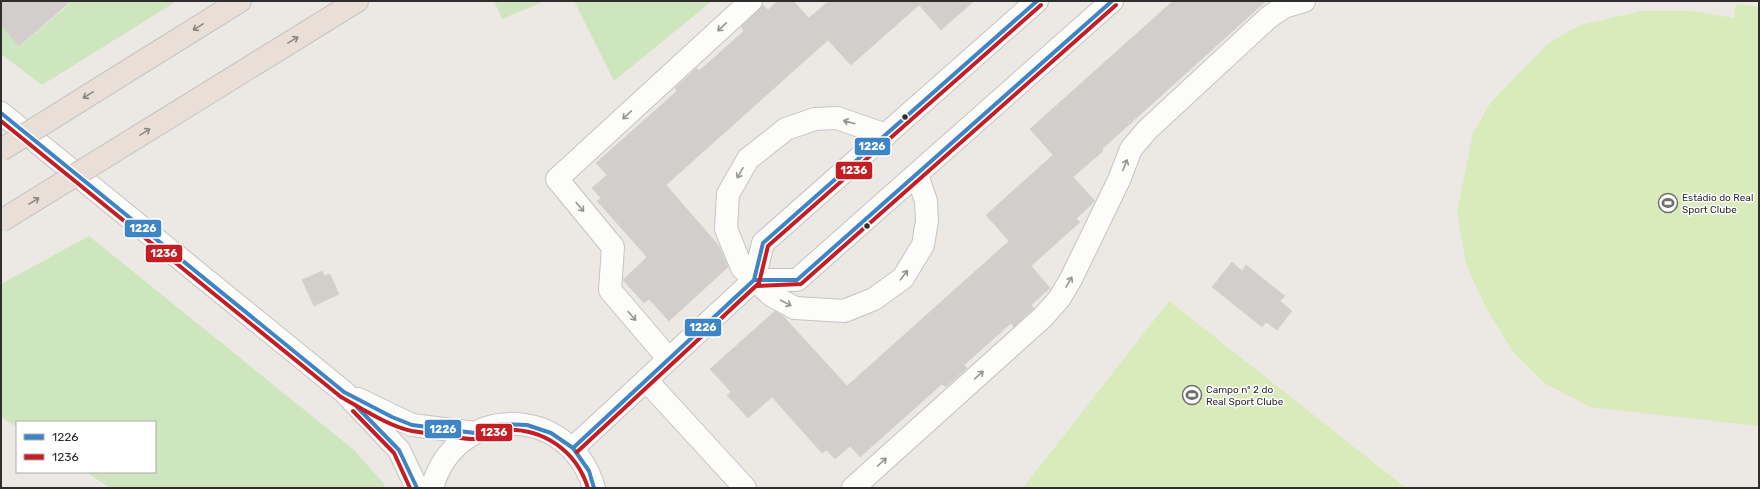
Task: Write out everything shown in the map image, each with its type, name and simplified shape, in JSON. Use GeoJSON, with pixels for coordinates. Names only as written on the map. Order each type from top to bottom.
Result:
{"type":"FeatureCollection","features":[{"type":"Feature","properties":{"kind":"highway"},"geometry":{"type":"LineString","coordinates":[[1,222],[358,1]]}},
{"type":"Feature","properties":{"kind":"highway"},"geometry":{"type":"LineString","coordinates":[[1,150],[236,4]]}},
{"type":"Feature","properties":{"kind":"street"},"geometry":{"type":"LineString","coordinates":[[668,358],[610,290],[613,247],[557,179],[751,1]]}},
{"type":"Feature","properties":{"kind":"street"},"geometry":{"type":"LineString","coordinates":[[573,448],[668,358],[754,280],[763,243],[1037,1]]}},
{"type":"Feature","properties":{"kind":"street"},"geometry":{"type":"LineString","coordinates":[[754,280],[797,280],[1112,1]]}},
{"type":"Feature","properties":{"kind":"street"},"geometry":{"type":"LineString","coordinates":[[853,488],[1043,317],[1059,299],[1078,265],[1119,180],[1131,149],[1147,130],[1269,17],[1284,7],[1304,1]]}},
{"type":"Feature","properties":{"kind":"street"},"geometry":{"type":"LineString","coordinates":[[1,113],[344,392],[398,450],[417,488]]}},
{"type":"Feature","properties":{"kind":"street"},"geometry":{"type":"LineString","coordinates":[[886,135],[837,118],[815,119],[786,129],[748,159],[728,194],[726,229],[742,268],[771,295],[795,308],[844,311],[874,299],[903,278],[923,245],[927,221],[926,201],[917,174]]}},
{"type":"Feature","properties":{"kind":"street"},"geometry":{"type":"LineString","coordinates":[[646,380],[745,488]]}},
{"type":"Feature","properties":{"kind":"street"},"geometry":{"type":"LineString","coordinates":[[344,392],[392,417],[412,424],[475,432]]}},
{"type":"Feature","properties":{"kind":"street"},"geometry":{"type":"LineString","coordinates":[[432,488],[436,472],[452,449],[475,432],[500,424],[527,424],[551,433],[573,448],[589,471],[594,488]]}},
{"type":"Feature","properties":{"kind":"green space"},"geometry":{"type":"Polygon","coordinates":[[[73,1],[177,1],[42,85],[1,54],[1,25],[20,46],[73,1]]]}},
{"type":"Feature","properties":{"kind":"green space"},"geometry":{"type":"Polygon","coordinates":[[[494,1],[545,1],[502,19],[494,1]]]}},
{"type":"Feature","properties":{"kind":"green space"},"geometry":{"type":"Polygon","coordinates":[[[574,1],[712,1],[614,81],[574,1]]]}},
{"type":"Feature","properties":{"kind":"green space"},"geometry":{"type":"Polygon","coordinates":[[[1736,4],[1759,7],[1759,426],[1590,407],[1544,383],[1514,353],[1485,306],[1466,264],[1457,213],[1473,133],[1491,102],[1549,43],[1580,25],[1642,11],[1691,11],[1734,18],[1736,4]]]}},
{"type":"Feature","properties":{"kind":"green space"},"geometry":{"type":"Polygon","coordinates":[[[89,236],[354,450],[384,484],[385,488],[110,488],[88,473],[156,473],[156,421],[16,421],[16,426],[1,417],[1,284],[89,236]]]}},
{"type":"Feature","properties":{"kind":"green space","name":"Campo nº 2 do Real Sport Clube"},"geometry":{"type":"Polygon","coordinates":[[[1169,301],[1406,488],[1023,488],[1169,301]]]}},
{"type":"Feature","properties":{"kind":"building"},"geometry":{"type":"Polygon","coordinates":[[[1,1],[71,1],[19,46],[1,25],[1,1]]]}},
{"type":"Feature","properties":{"kind":"building"},"geometry":{"type":"Polygon","coordinates":[[[778,1],[793,1],[809,18],[829,1],[974,1],[941,30],[919,5],[851,65],[828,40],[666,185],[719,246],[728,267],[669,321],[649,299],[644,303],[623,280],[647,257],[597,201],[601,198],[592,188],[607,175],[596,163],[677,91],[675,88],[697,68],[699,71],[744,31],[741,27],[763,5],[768,10],[778,1]]]}},
{"type":"Feature","properties":{"kind":"building"},"geometry":{"type":"Polygon","coordinates":[[[1173,1],[1266,1],[1073,177],[1095,201],[1076,219],[1080,222],[1031,266],[1050,288],[1031,305],[1034,308],[1014,327],[1011,323],[964,365],[967,368],[946,387],[942,384],[860,457],[850,446],[835,459],[826,450],[822,453],[772,397],[748,418],[727,395],[731,392],[710,369],[775,311],[783,316],[847,386],[1009,241],[986,215],[1053,155],[1030,129],[1173,1]]]}},
{"type":"Feature","properties":{"kind":"building"},"geometry":{"type":"Polygon","coordinates":[[[1232,262],[1242,271],[1246,265],[1285,296],[1280,301],[1292,311],[1277,330],[1266,322],[1262,327],[1212,287],[1232,262]]]}},
{"type":"Feature","properties":{"kind":"building"},"geometry":{"type":"Polygon","coordinates":[[[322,271],[325,276],[330,274],[339,294],[314,306],[302,280],[322,271]]]}},
{"type":"Feature","properties":{"kind":"transit line","name":"1226"},"geometry":{"type":"LineString","coordinates":[[728,304],[754,280],[763,243],[1037,1]]}},
{"type":"Feature","properties":{"kind":"transit line","name":"1226"},"geometry":{"type":"LineString","coordinates":[[573,448],[754,280],[797,280],[1112,1]]}},
{"type":"Feature","properties":{"kind":"transit line","name":"1236"},"geometry":{"type":"LineString","coordinates":[[732,308],[759,283],[768,246],[1041,5]]}},
{"type":"Feature","properties":{"kind":"transit line","name":"1236"},"geometry":{"type":"LineString","coordinates":[[577,452],[756,286],[801,284],[1116,5]]}},
{"type":"Feature","properties":{"kind":"transit line","name":"1226"},"geometry":{"type":"LineString","coordinates":[[1,113],[344,392],[392,417],[412,425],[475,433],[500,424],[527,425],[551,433],[573,448],[589,471],[594,488]]}},
{"type":"Feature","properties":{"kind":"transit line","name":"1236"},"geometry":{"type":"LineString","coordinates":[[1,121],[341,397],[394,426],[412,431],[471,439],[483,437],[502,430],[531,432],[544,437],[566,452],[575,462],[588,488]]}},
{"type":"Feature","properties":{"kind":"transit line","name":"1226"},"geometry":{"type":"LineString","coordinates":[[357,407],[399,450],[417,488]]}},
{"type":"Feature","properties":{"kind":"transit line","name":"1236"},"geometry":{"type":"LineString","coordinates":[[353,411],[394,453],[410,488]]}},
{"type":"Feature","properties":{"kind":"place","name":"Estádio do Real Sport Clube"},"geometry":{"type":"Point","coordinates":[1668,203]}},
{"type":"Feature","properties":{"kind":"place","name":"Campo nº 2 do Real Sport Clube"},"geometry":{"type":"Point","coordinates":[1192,395]}}]}
